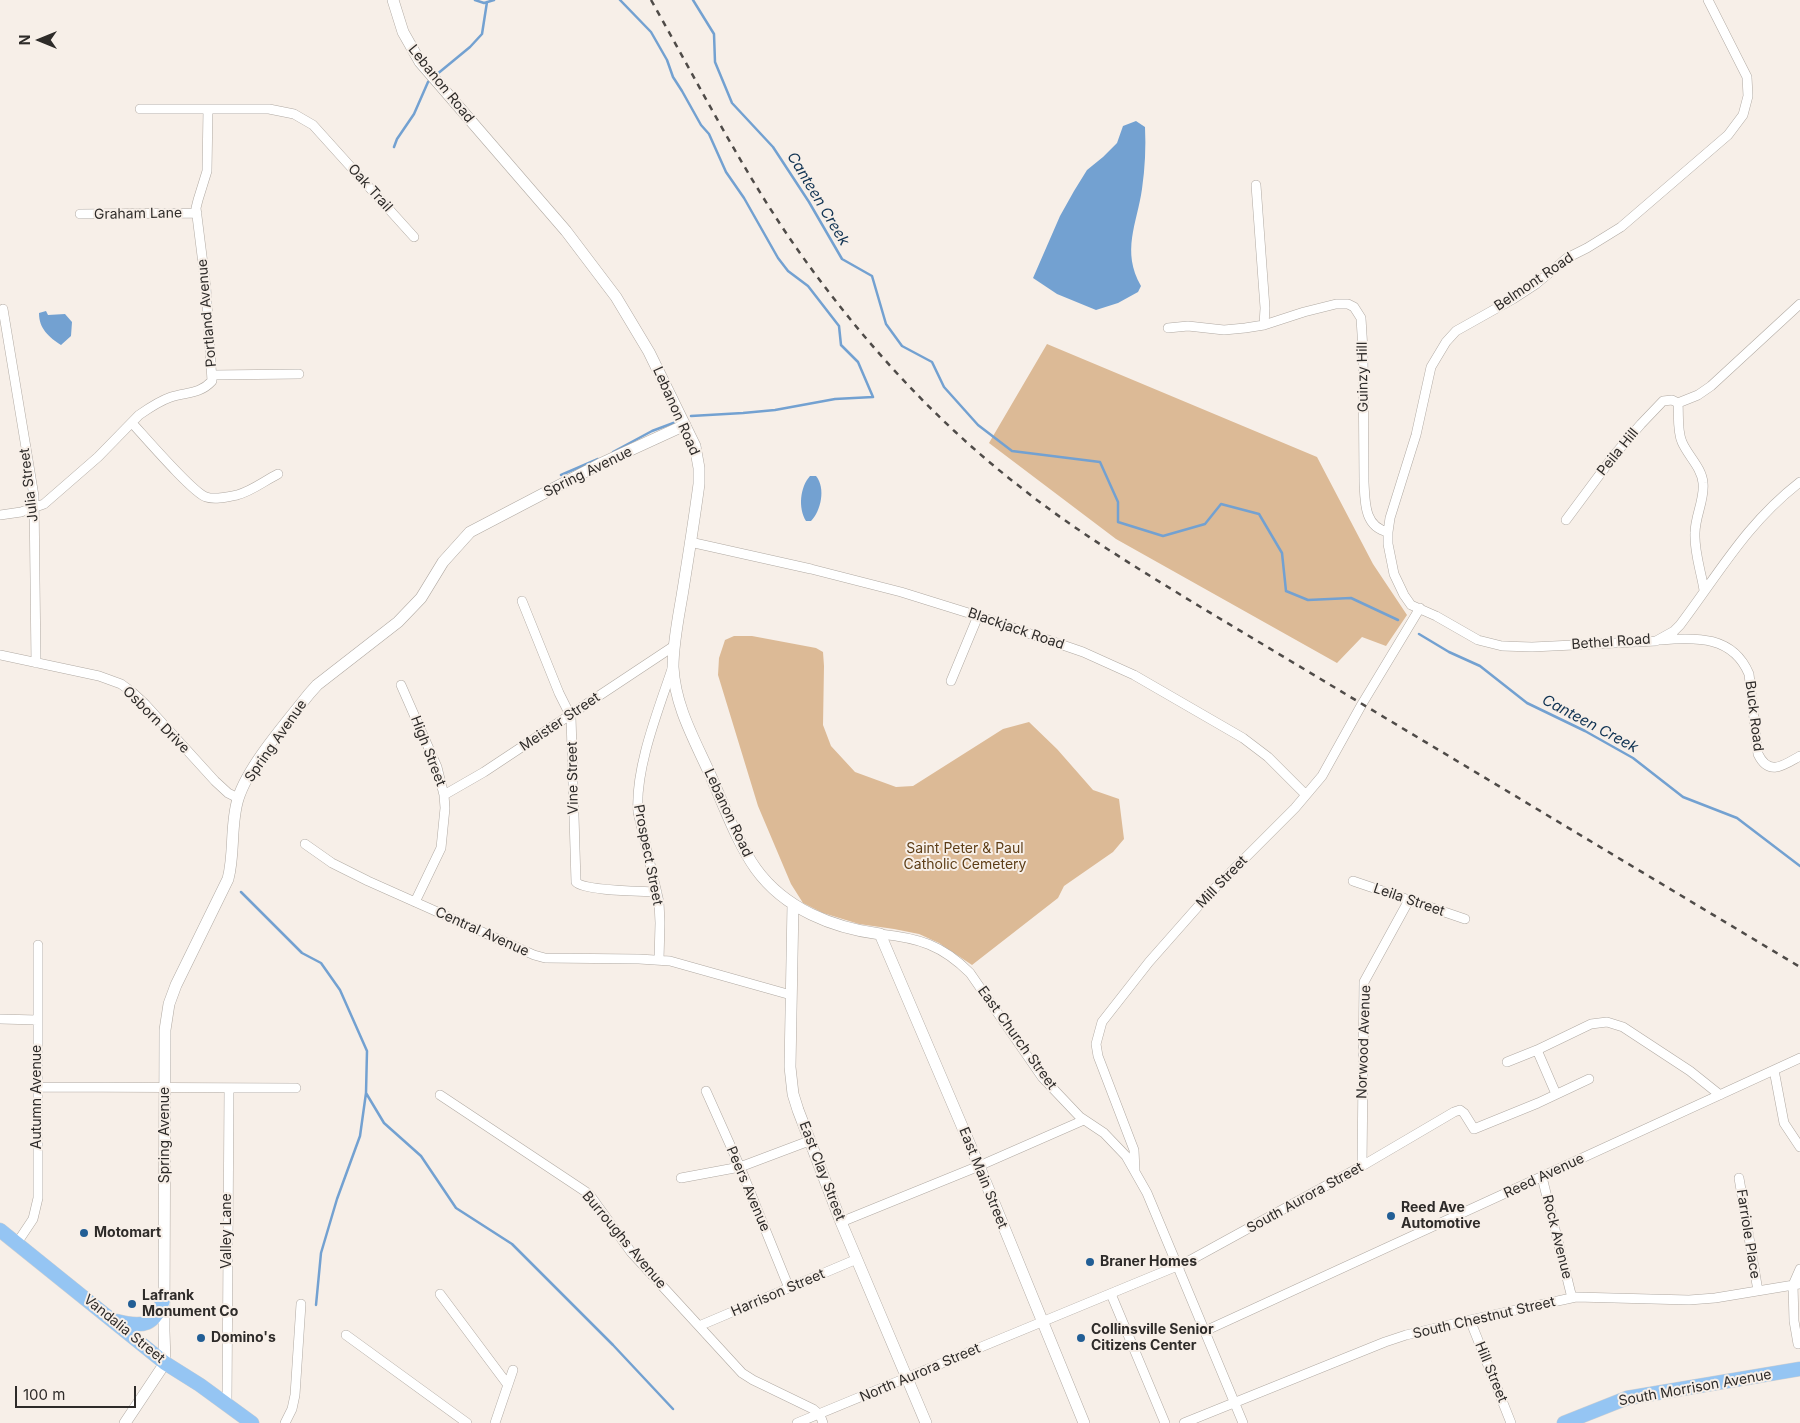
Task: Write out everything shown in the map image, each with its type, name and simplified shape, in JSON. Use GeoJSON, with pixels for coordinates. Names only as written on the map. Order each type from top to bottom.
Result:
{"type":"FeatureCollection","features":[{"type":"Feature","properties":{"kind":"main road","name":"Vandalia Street"},"geometry":{"type":"LineString","coordinates":[[0,1230],[165,1362],[252,1423]]}},
{"type":"Feature","properties":{"kind":"main road"},"geometry":{"type":"LineString","coordinates":[[114,1320],[127,1324],[142,1324],[152,1320],[161,1311],[164,1297]]}},
{"type":"Feature","properties":{"kind":"main road","name":"South Morrison Avenue"},"geometry":{"type":"LineString","coordinates":[[1564,1423],[1627,1398],[1800,1368]]}},
{"type":"Feature","properties":{"kind":"street","name":"Lebanon Road"},"geometry":{"type":"LineString","coordinates":[[392,0],[403,32],[420,62],[566,231],[616,297],[649,352],[695,446],[699,468],[699,484],[674,646],[673,666],[677,694],[682,712],[743,848],[767,882],[793,904]]}},
{"type":"Feature","properties":{"kind":"street","name":"Belmont Road"},"geometry":{"type":"LineString","coordinates":[[1420,608],[1412,605],[1397,583],[1390,552],[1388,532],[1392,510],[1418,428],[1431,367],[1446,342],[1456,331],[1513,299],[1536,284],[1566,258],[1621,227],[1728,135],[1743,115],[1748,96],[1747,78],[1708,0]]}},
{"type":"Feature","properties":{"kind":"street"},"geometry":{"type":"LineString","coordinates":[[140,109],[208,109]]}},
{"type":"Feature","properties":{"kind":"street","name":"Oak Trail"},"geometry":{"type":"LineString","coordinates":[[208,109],[269,109],[294,114],[308,122],[326,139],[414,237]]}},
{"type":"Feature","properties":{"kind":"street","name":"Portland Avenue"},"geometry":{"type":"LineString","coordinates":[[0,515],[15,513],[44,504],[74,479],[150,408],[173,397],[200,391],[212,381],[197,213],[198,200],[207,171],[208,109]]}},
{"type":"Feature","properties":{"kind":"street"},"geometry":{"type":"LineString","coordinates":[[1256,185],[1264,325]]}},
{"type":"Feature","properties":{"kind":"street","name":"Graham Lane"},"geometry":{"type":"LineString","coordinates":[[80,214],[197,213]]}},
{"type":"Feature","properties":{"kind":"street","name":"Guinzy Hill"},"geometry":{"type":"LineString","coordinates":[[1168,328],[1188,326],[1224,330],[1264,325],[1336,304],[1348,304],[1358,312],[1361,318],[1363,350],[1364,482],[1366,504],[1371,523],[1381,530],[1388,532]]}},
{"type":"Feature","properties":{"kind":"street","name":"Peila Hill"},"geometry":{"type":"LineString","coordinates":[[1566,520],[1615,454],[1663,401],[1672,400],[1678,403],[1698,395],[1711,386],[1800,304]]}},
{"type":"Feature","properties":{"kind":"street","name":"Julia Street"},"geometry":{"type":"LineString","coordinates":[[3,309],[34,496],[36,663]]}},
{"type":"Feature","properties":{"kind":"street"},"geometry":{"type":"LineString","coordinates":[[212,375],[299,374]]}},
{"type":"Feature","properties":{"kind":"street"},"geometry":{"type":"LineString","coordinates":[[1678,403],[1679,430],[1682,442],[1703,480],[1704,490],[1696,519],[1695,546],[1704,590]]}},
{"type":"Feature","properties":{"kind":"street"},"geometry":{"type":"LineString","coordinates":[[132,423],[191,485],[207,497],[238,495],[278,474]]}},
{"type":"Feature","properties":{"kind":"street","name":"Spring Avenue"},"geometry":{"type":"LineString","coordinates":[[165,1362],[165,1088],[166,1030],[169,1004],[176,985],[228,879],[232,862],[234,818],[238,798],[254,768],[308,694],[398,622],[422,598],[444,562],[470,532],[600,464],[685,425]]}},
{"type":"Feature","properties":{"kind":"street","name":"Bethel Road"},"geometry":{"type":"LineString","coordinates":[[1420,608],[1478,640],[1502,646],[1532,647],[1656,641],[1674,631],[1680,625],[1751,528],[1768,509],[1800,482]]}},
{"type":"Feature","properties":{"kind":"street","name":"Blackjack Road"},"geometry":{"type":"LineString","coordinates":[[690,542],[868,583],[978,616],[1083,652],[1134,675],[1243,738],[1268,757],[1306,795]]}},
{"type":"Feature","properties":{"kind":"street","name":"Vine Street"},"geometry":{"type":"LineString","coordinates":[[522,601],[555,685],[570,714],[572,723],[576,882],[580,886],[591,888],[657,892]]}},
{"type":"Feature","properties":{"kind":"street","name":"Mill Street"},"geometry":{"type":"LineString","coordinates":[[1135,1171],[1134,1150],[1098,1056],[1096,1044],[1102,1022],[1174,932],[1209,894],[1277,828],[1322,776],[1362,704],[1420,608]]}},
{"type":"Feature","properties":{"kind":"street"},"geometry":{"type":"LineString","coordinates":[[951,681],[978,616]]}},
{"type":"Feature","properties":{"kind":"street","name":"Buck Road"},"geometry":{"type":"LineString","coordinates":[[1656,641],[1685,638],[1700,639],[1713,642],[1733,651],[1740,658],[1749,674],[1758,754],[1761,761],[1770,767],[1779,767],[1800,756]]}},
{"type":"Feature","properties":{"kind":"street","name":"Meister Street"},"geometry":{"type":"LineString","coordinates":[[444,795],[484,772],[674,646]]}},
{"type":"Feature","properties":{"kind":"street","name":"Osborn Drive"},"geometry":{"type":"LineString","coordinates":[[0,655],[107,678],[128,688],[215,781],[228,793],[238,798]]}},
{"type":"Feature","properties":{"kind":"street","name":"Prospect Street"},"geometry":{"type":"LineString","coordinates":[[659,960],[660,923],[657,892],[638,812],[637,800],[639,783],[648,748],[673,666]]}},
{"type":"Feature","properties":{"kind":"street","name":"High Street"},"geometry":{"type":"LineString","coordinates":[[401,686],[437,767],[444,795],[445,808],[441,848],[415,902]]}},
{"type":"Feature","properties":{"kind":"street","name":"Central Avenue"},"geometry":{"type":"LineString","coordinates":[[305,844],[347,870],[534,955],[545,958],[670,961],[790,995]]}},
{"type":"Feature","properties":{"kind":"street","name":"Leila Street"},"geometry":{"type":"LineString","coordinates":[[1353,881],[1465,919]]}},
{"type":"Feature","properties":{"kind":"street","name":"Norwood Avenue"},"geometry":{"type":"LineString","coordinates":[[1362,1166],[1364,982],[1409,900]]}},
{"type":"Feature","properties":{"kind":"street","name":"East Church Street"},"geometry":{"type":"LineString","coordinates":[[793,904],[806,912],[837,925],[862,932],[920,940],[947,953],[970,973],[1042,1076],[1059,1096],[1084,1120],[1116,1143],[1135,1171],[1147,1192],[1179,1265],[1243,1423]]}},
{"type":"Feature","properties":{"kind":"street","name":"East Clay Street"},"geometry":{"type":"LineString","coordinates":[[793,904],[790,995],[791,1080],[798,1110],[841,1222],[926,1423]]}},
{"type":"Feature","properties":{"kind":"street","name":"East Main Street"},"geometry":{"type":"LineString","coordinates":[[880,934],[1084,1423]]}},
{"type":"Feature","properties":{"kind":"street","name":"Autumn Avenue"},"geometry":{"type":"LineString","coordinates":[[17,1243],[31,1224],[37,1205],[38,945]]}},
{"type":"Feature","properties":{"kind":"street"},"geometry":{"type":"LineString","coordinates":[[0,1020],[37,1020]]}},
{"type":"Feature","properties":{"kind":"street"},"geometry":{"type":"LineString","coordinates":[[1507,1062],[1591,1024],[1607,1022],[1623,1027],[1702,1080],[1720,1095]]}},
{"type":"Feature","properties":{"kind":"street"},"geometry":{"type":"LineString","coordinates":[[1537,1050],[1556,1094]]}},
{"type":"Feature","properties":{"kind":"street","name":"Reed Avenue"},"geometry":{"type":"LineString","coordinates":[[1205,1331],[1800,1058]]}},
{"type":"Feature","properties":{"kind":"street"},"geometry":{"type":"LineString","coordinates":[[1774,1070],[1784,1123],[1800,1147]]}},
{"type":"Feature","properties":{"kind":"street","name":"South Aurora Street"},"geometry":{"type":"LineString","coordinates":[[1042,1322],[1179,1265],[1362,1166],[1454,1112],[1460,1110],[1464,1113],[1474,1128],[1590,1079]]}},
{"type":"Feature","properties":{"kind":"street"},"geometry":{"type":"LineString","coordinates":[[37,1087],[296,1088]]}},
{"type":"Feature","properties":{"kind":"street","name":"Valley Lane"},"geometry":{"type":"LineString","coordinates":[[227,1405],[229,1088]]}},
{"type":"Feature","properties":{"kind":"street","name":"Peers Avenue"},"geometry":{"type":"LineString","coordinates":[[706,1090],[740,1167],[789,1288]]}},
{"type":"Feature","properties":{"kind":"street","name":"Burroughs Avenue"},"geometry":{"type":"LineString","coordinates":[[440,1095],[585,1190],[631,1252],[742,1373],[753,1380],[802,1402],[821,1419]]}},
{"type":"Feature","properties":{"kind":"street"},"geometry":{"type":"LineString","coordinates":[[841,1222],[1084,1120]]}},
{"type":"Feature","properties":{"kind":"street"},"geometry":{"type":"LineString","coordinates":[[681,1178],[740,1167],[810,1141]]}},
{"type":"Feature","properties":{"kind":"street","name":"Rock Avenue"},"geometry":{"type":"LineString","coordinates":[[1542,1177],[1572,1298]]}},
{"type":"Feature","properties":{"kind":"street","name":"Farriole Place"},"geometry":{"type":"LineString","coordinates":[[1739,1178],[1758,1291]]}},
{"type":"Feature","properties":{"kind":"street","name":"Harrison Street"},"geometry":{"type":"LineString","coordinates":[[699,1326],[857,1260]]}},
{"type":"Feature","properties":{"kind":"street"},"geometry":{"type":"LineString","coordinates":[[1798,1344],[1794,1321],[1800,1269]]}},
{"type":"Feature","properties":{"kind":"street","name":"South Chestnut Street"},"geometry":{"type":"LineString","coordinates":[[1184,1423],[1385,1342],[1406,1335],[1470,1320],[1572,1298],[1689,1300],[1715,1298],[1797,1284]]}},
{"type":"Feature","properties":{"kind":"street"},"geometry":{"type":"LineString","coordinates":[[440,1294],[508,1385]]}},
{"type":"Feature","properties":{"kind":"street"},"geometry":{"type":"LineString","coordinates":[[1111,1294],[1165,1423]]}},
{"type":"Feature","properties":{"kind":"street"},"geometry":{"type":"LineString","coordinates":[[285,1423],[292,1409],[295,1395],[300,1304]]}},
{"type":"Feature","properties":{"kind":"street","name":"Hill Street"},"geometry":{"type":"LineString","coordinates":[[1470,1320],[1511,1423]]}},
{"type":"Feature","properties":{"kind":"street","name":"North Aurora Street"},"geometry":{"type":"LineString","coordinates":[[797,1423],[821,1419],[907,1379],[1042,1322]]}},
{"type":"Feature","properties":{"kind":"street"},"geometry":{"type":"LineString","coordinates":[[346,1335],[467,1423]]}},
{"type":"Feature","properties":{"kind":"street"},"geometry":{"type":"LineString","coordinates":[[125,1423],[165,1362]]}},
{"type":"Feature","properties":{"kind":"street"},"geometry":{"type":"LineString","coordinates":[[495,1423],[513,1370]]}},
{"type":"Feature","properties":{"kind":"green space"},"geometry":{"type":"Polygon","coordinates":[[[1047,344],[1317,457],[1373,564],[1407,615],[1386,646],[1362,637],[1337,663],[1116,539],[989,443],[1047,344]]]}},
{"type":"Feature","properties":{"kind":"green space","name":"Saint Peter & Paul Catholic Cemetery"},"geometry":{"type":"Polygon","coordinates":[[[734,636],[752,636],[816,648],[823,652],[823,725],[831,746],[855,772],[896,787],[913,786],[1003,729],[1029,722],[1057,749],[1093,790],[1119,799],[1124,839],[1113,852],[1064,886],[1058,898],[972,965],[939,943],[919,934],[859,924],[823,913],[803,903],[791,884],[758,806],[718,675],[719,658],[725,640],[734,636]]]}},
{"type":"Feature","properties":{"kind":"water"},"geometry":{"type":"Polygon","coordinates":[[[1136,121],[1145,127],[1145,158],[1140,202],[1131,249],[1135,273],[1141,286],[1138,292],[1118,303],[1096,310],[1057,294],[1033,278],[1060,216],[1087,170],[1117,143],[1123,126],[1136,121]]]}},
{"type":"Feature","properties":{"kind":"water"},"geometry":{"type":"Polygon","coordinates":[[[46,311],[48,315],[65,314],[72,322],[71,336],[61,345],[49,336],[41,324],[39,313],[46,311]]]}},
{"type":"Feature","properties":{"kind":"water"},"geometry":{"type":"Polygon","coordinates":[[[810,476],[816,476],[819,481],[821,499],[820,506],[814,517],[811,521],[806,521],[803,516],[801,498],[804,486],[810,476]]]}},
{"type":"Feature","properties":{"kind":"waterway"},"geometry":{"type":"LineString","coordinates":[[475,0],[484,3],[494,0]]}},
{"type":"Feature","properties":{"kind":"waterway"},"geometry":{"type":"LineString","coordinates":[[620,0],[651,32],[667,60],[673,77],[701,125],[709,134],[726,172],[744,198],[778,258],[788,271],[808,286],[839,326],[841,345],[858,362],[873,397],[835,399],[775,410],[691,416]]}},
{"type":"Feature","properties":{"kind":"waterway","name":"Canteen Creek"},"geometry":{"type":"LineString","coordinates":[[693,0],[714,34],[715,62],[732,103],[773,147],[809,202],[842,259],[872,276],[886,324],[902,346],[932,362],[944,387],[978,425],[1012,451],[1100,462],[1118,502],[1118,522],[1163,536],[1205,524],[1221,504],[1259,514],[1282,553],[1286,591],[1308,600],[1351,598],[1398,620]]}},
{"type":"Feature","properties":{"kind":"waterway"},"geometry":{"type":"LineString","coordinates":[[436,75],[470,47],[482,34],[487,2]]}},
{"type":"Feature","properties":{"kind":"waterway"},"geometry":{"type":"LineString","coordinates":[[394,147],[397,139],[414,114],[431,79]]}},
{"type":"Feature","properties":{"kind":"waterway"},"geometry":{"type":"LineString","coordinates":[[613,452],[652,431],[676,422]]}},
{"type":"Feature","properties":{"kind":"waterway"},"geometry":{"type":"LineString","coordinates":[[561,475],[598,459]]}},
{"type":"Feature","properties":{"kind":"waterway","name":"Canteen Creek"},"geometry":{"type":"LineString","coordinates":[[1419,634],[1449,652],[1480,666],[1527,703],[1585,731],[1633,758],[1683,797],[1737,818],[1800,866]]}},
{"type":"Feature","properties":{"kind":"waterway"},"geometry":{"type":"LineString","coordinates":[[241,892],[302,953],[321,963],[340,990],[367,1051],[366,1093],[384,1123],[421,1156],[456,1208],[512,1244],[613,1345],[673,1409]]}},
{"type":"Feature","properties":{"kind":"waterway"},"geometry":{"type":"LineString","coordinates":[[316,1305],[321,1253],[337,1199],[360,1136],[366,1093]]}},
{"type":"Feature","properties":{"kind":"railway"},"geometry":{"type":"LineString","coordinates":[[651,0],[746,170],[810,267],[881,356],[934,411],[990,462],[1061,518],[1149,575],[1800,967]]}},
{"type":"Feature","properties":{"kind":"place","name":"Reed Ave Automotive"},"geometry":{"type":"Point","coordinates":[1391,1216]}},
{"type":"Feature","properties":{"kind":"place","name":"Motomart"},"geometry":{"type":"Point","coordinates":[84,1233]}},
{"type":"Feature","properties":{"kind":"place","name":"Braner Homes"},"geometry":{"type":"Point","coordinates":[1090,1262]}},
{"type":"Feature","properties":{"kind":"place","name":"Lafrank Monument Co"},"geometry":{"type":"Point","coordinates":[132,1304]}},
{"type":"Feature","properties":{"kind":"place","name":"Domino's"},"geometry":{"type":"Point","coordinates":[201,1338]}},
{"type":"Feature","properties":{"kind":"place","name":"Collinsville Senior Citizens Center"},"geometry":{"type":"Point","coordinates":[1081,1338]}}]}
